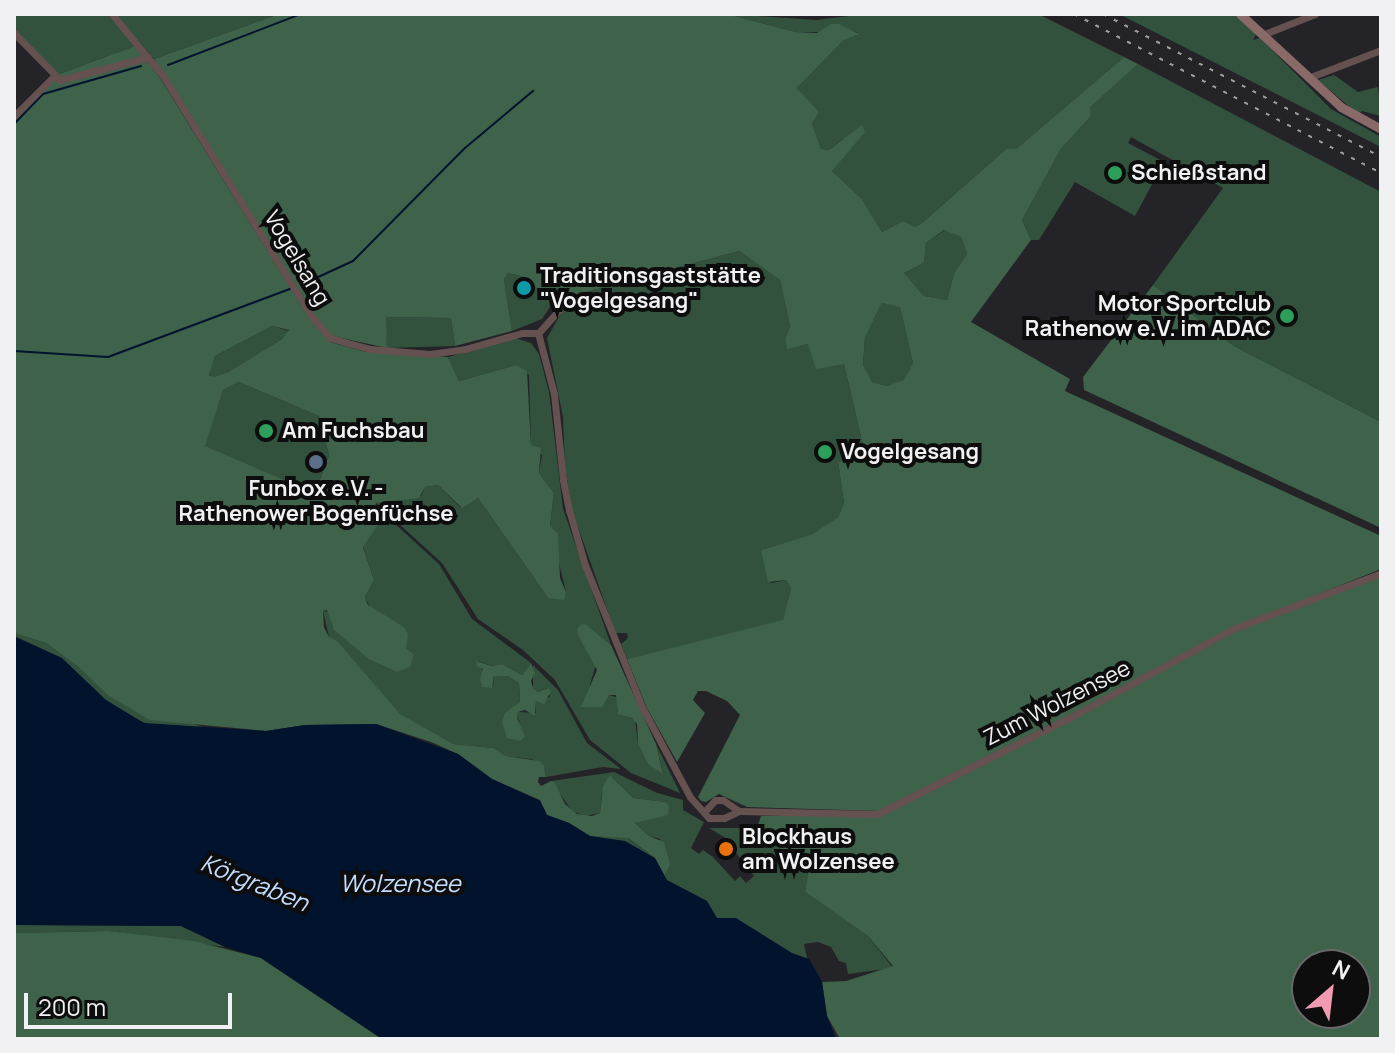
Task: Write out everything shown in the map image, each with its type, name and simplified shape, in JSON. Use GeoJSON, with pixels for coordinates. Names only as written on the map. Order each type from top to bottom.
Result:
{"type":"FeatureCollection","features":[{"type":"Feature","properties":{"kind":"main road"},"geometry":{"type":"LineString","coordinates":[[1240,14],[1341,107],[1381,129]]}},
{"type":"Feature","properties":{"kind":"street","name":"Vogelsang"},"geometry":{"type":"LineString","coordinates":[[112,14],[148,57],[312,317],[330,338],[360,347],[430,354],[465,349],[522,333],[538,333]]}},
{"type":"Feature","properties":{"kind":"street"},"geometry":{"type":"LineString","coordinates":[[1262,35],[1315,14]]}},
{"type":"Feature","properties":{"kind":"street"},"geometry":{"type":"LineString","coordinates":[[14,33],[53,77],[60,80],[148,57]]}},
{"type":"Feature","properties":{"kind":"street"},"geometry":{"type":"LineString","coordinates":[[1308,78],[1381,50]]}},
{"type":"Feature","properties":{"kind":"street"},"geometry":{"type":"LineString","coordinates":[[14,116],[53,77]]}},
{"type":"Feature","properties":{"kind":"street"},"geometry":{"type":"LineString","coordinates":[[560,300],[559,310],[538,333],[560,431],[563,480],[585,565],[643,709],[690,797],[704,812]]}},
{"type":"Feature","properties":{"kind":"street","name":"Zum Wolzensee"},"geometry":{"type":"LineString","coordinates":[[739,811],[723,800],[715,800],[704,812],[709,818],[724,818],[739,811],[877,814],[1069,718],[1233,629],[1381,573]]}},
{"type":"Feature","properties":{"kind":"green space"},"geometry":{"type":"Polygon","coordinates":[[[14,14],[108,14],[135,46],[54,76],[14,28],[14,14]]]}},
{"type":"Feature","properties":{"kind":"green space"},"geometry":{"type":"Polygon","coordinates":[[[116,14],[279,14],[154,59],[116,14]]]}},
{"type":"Feature","properties":{"kind":"green space"},"geometry":{"type":"Polygon","coordinates":[[[279,14],[727,14],[796,32],[817,33],[831,24],[839,24],[859,34],[844,40],[797,88],[819,112],[812,123],[821,149],[829,150],[862,125],[865,132],[832,171],[862,199],[882,232],[903,221],[915,227],[921,224],[1006,149],[1016,149],[1124,57],[1138,64],[1090,107],[1091,116],[1061,149],[1022,220],[1031,240],[971,322],[1070,379],[1065,391],[1381,536],[1381,569],[1231,629],[1064,718],[878,811],[747,807],[719,794],[706,802],[701,801],[698,797],[740,715],[727,701],[706,691],[698,691],[693,700],[705,713],[677,762],[647,708],[627,659],[783,620],[791,588],[786,580],[768,582],[761,550],[813,534],[838,517],[844,503],[838,462],[865,454],[844,364],[816,369],[808,344],[787,349],[785,339],[790,326],[780,280],[739,251],[571,296],[559,288],[549,299],[524,277],[508,273],[504,279],[512,331],[455,346],[451,318],[386,317],[387,348],[332,336],[313,315],[154,59],[279,14]],[[944,230],[926,243],[924,263],[904,273],[924,296],[947,300],[954,273],[967,254],[961,237],[944,230]],[[882,303],[865,337],[863,365],[872,382],[887,386],[904,380],[913,363],[900,307],[882,303]]]}},
{"type":"Feature","properties":{"kind":"green space"},"geometry":{"type":"Polygon","coordinates":[[[727,14],[816,20],[866,14],[1038,14],[1124,57],[1016,149],[1006,149],[921,224],[915,228],[903,221],[882,232],[862,199],[832,171],[843,139],[829,150],[821,149],[812,123],[818,112],[797,88],[844,40],[858,33],[835,24],[822,32],[796,32],[727,14]]]}},
{"type":"Feature","properties":{"kind":"green space"},"geometry":{"type":"Polygon","coordinates":[[[1119,14],[1234,14],[1256,34],[1253,40],[1260,38],[1331,109],[1381,137],[1381,147],[1119,14]]]}},
{"type":"Feature","properties":{"kind":"green space"},"geometry":{"type":"Polygon","coordinates":[[[135,46],[160,78],[309,318],[330,342],[366,352],[448,357],[459,381],[516,365],[527,371],[531,445],[541,448],[539,473],[554,493],[550,526],[558,534],[560,578],[566,592],[564,600],[548,598],[478,498],[462,508],[438,485],[425,487],[419,498],[376,503],[375,507],[383,517],[363,547],[374,580],[365,597],[368,605],[404,627],[408,634],[406,648],[414,654],[410,667],[397,672],[369,659],[334,630],[327,610],[323,611],[324,627],[329,637],[337,641],[400,714],[454,744],[494,748],[506,756],[539,761],[544,765],[546,777],[539,777],[538,782],[541,786],[551,781],[555,783],[565,804],[577,814],[592,816],[600,813],[603,786],[610,775],[633,798],[665,802],[669,806],[668,815],[635,823],[649,836],[664,842],[670,865],[664,876],[655,858],[628,838],[590,836],[569,823],[547,815],[540,800],[492,779],[458,754],[431,742],[376,724],[305,725],[266,731],[150,720],[109,696],[46,643],[14,633],[14,118],[54,76],[135,46]],[[272,326],[215,356],[209,375],[214,377],[228,372],[282,339],[289,330],[272,326]],[[239,382],[223,390],[205,446],[315,493],[329,455],[319,416],[239,382]]]}},
{"type":"Feature","properties":{"kind":"green space","name":"Motor Sportclub Rathenow e.V. im ADAC"},"geometry":{"type":"Polygon","coordinates":[[[1138,64],[1381,192],[1381,422],[1234,346],[1153,285],[1223,188],[1131,137],[1128,143],[1164,162],[1135,216],[1075,182],[1039,240],[1031,240],[1022,220],[1061,149],[1091,116],[1089,107],[1138,64]]]}},
{"type":"Feature","properties":{"kind":"green space"},"geometry":{"type":"Polygon","coordinates":[[[1334,75],[1358,92],[1378,87],[1381,116],[1362,111],[1358,114],[1318,80],[1334,75]]]}},
{"type":"Feature","properties":{"kind":"green space"},"geometry":{"type":"Polygon","coordinates":[[[945,230],[961,237],[967,254],[954,273],[947,300],[924,296],[904,273],[924,263],[926,243],[945,230]]]}},
{"type":"Feature","properties":{"kind":"green space"},"geometry":{"type":"Polygon","coordinates":[[[739,251],[780,280],[790,326],[785,339],[787,348],[808,344],[844,364],[865,454],[838,462],[844,503],[838,517],[814,534],[761,550],[771,583],[786,580],[791,588],[783,621],[627,659],[621,644],[628,638],[627,633],[616,633],[572,510],[565,467],[563,417],[547,338],[571,296],[739,251]]]}},
{"type":"Feature","properties":{"kind":"green space"},"geometry":{"type":"Polygon","coordinates":[[[508,273],[524,277],[549,299],[550,307],[542,319],[512,331],[504,279],[508,273]]]}},
{"type":"Feature","properties":{"kind":"green space"},"geometry":{"type":"Polygon","coordinates":[[[1153,285],[1234,346],[1381,422],[1381,528],[1084,390],[1083,377],[1153,285]]]}},
{"type":"Feature","properties":{"kind":"green space"},"geometry":{"type":"Polygon","coordinates":[[[882,303],[900,306],[913,363],[904,381],[887,386],[871,382],[863,365],[865,336],[882,303]]]}},
{"type":"Feature","properties":{"kind":"green space"},"geometry":{"type":"Polygon","coordinates":[[[385,317],[451,318],[455,346],[387,348],[385,317]]]}},
{"type":"Feature","properties":{"kind":"green space"},"geometry":{"type":"Polygon","coordinates":[[[272,326],[289,331],[282,339],[228,372],[214,378],[209,374],[215,356],[272,326]]]}},
{"type":"Feature","properties":{"kind":"green space"},"geometry":{"type":"Polygon","coordinates":[[[515,338],[531,343],[539,354],[549,392],[563,509],[611,645],[587,625],[579,637],[596,664],[590,685],[605,700],[609,695],[619,698],[617,711],[635,720],[638,743],[663,773],[656,744],[680,793],[631,773],[590,740],[555,680],[523,650],[478,619],[442,563],[376,503],[421,496],[425,487],[438,485],[460,507],[478,498],[548,598],[566,592],[550,526],[554,493],[539,473],[542,455],[531,445],[529,375],[516,365],[459,381],[448,357],[515,338]]]}},
{"type":"Feature","properties":{"kind":"green space","name":"Am Fuchsbau"},"geometry":{"type":"Polygon","coordinates":[[[239,382],[319,416],[329,455],[315,493],[204,446],[223,390],[239,382]]]}},
{"type":"Feature","properties":{"kind":"green space"},"geometry":{"type":"Polygon","coordinates":[[[384,514],[439,564],[472,619],[531,663],[522,675],[502,664],[493,666],[477,661],[493,686],[494,676],[508,676],[519,683],[520,703],[505,713],[521,723],[517,718],[518,712],[536,713],[536,701],[550,697],[547,688],[538,692],[533,688],[533,665],[558,690],[587,743],[621,769],[603,767],[546,777],[544,765],[531,759],[506,756],[494,748],[454,744],[399,714],[329,637],[323,611],[331,612],[332,625],[338,633],[414,654],[406,648],[404,627],[371,609],[365,597],[374,580],[363,546],[384,514]]]}},
{"type":"Feature","properties":{"kind":"green space"},"geometry":{"type":"Polygon","coordinates":[[[1381,575],[1381,1039],[840,1039],[827,1016],[822,982],[846,981],[893,966],[868,936],[805,892],[808,873],[757,828],[761,816],[879,816],[1233,632],[1381,575]]]}},
{"type":"Feature","properties":{"kind":"green space"},"geometry":{"type":"Polygon","coordinates":[[[581,624],[587,625],[611,645],[656,744],[663,774],[648,764],[638,743],[637,724],[632,718],[618,714],[616,695],[609,695],[602,707],[581,707],[597,670],[579,637],[577,629],[581,624]]]}},
{"type":"Feature","properties":{"kind":"green space"},"geometry":{"type":"Polygon","coordinates":[[[14,633],[46,643],[109,695],[203,727],[148,724],[131,717],[14,638],[14,633]]]}},
{"type":"Feature","properties":{"kind":"green space"},"geometry":{"type":"Polygon","coordinates":[[[476,661],[492,666],[502,664],[522,675],[531,663],[535,673],[531,681],[533,688],[538,692],[548,688],[551,691],[544,704],[536,701],[535,716],[525,710],[518,712],[517,718],[525,736],[520,741],[507,738],[502,722],[505,713],[520,702],[519,683],[508,676],[494,676],[492,688],[482,687],[480,679],[483,669],[477,666],[476,661]]]}},
{"type":"Feature","properties":{"kind":"green space"},"geometry":{"type":"Polygon","coordinates":[[[614,772],[657,793],[683,800],[683,810],[704,822],[691,848],[699,854],[703,850],[713,857],[735,881],[740,876],[746,883],[754,876],[729,844],[731,841],[709,828],[757,828],[808,874],[805,892],[868,936],[893,968],[848,974],[846,963],[839,961],[831,947],[818,942],[804,944],[807,958],[796,962],[744,936],[601,838],[590,836],[626,837],[655,858],[660,839],[649,836],[635,823],[668,814],[665,802],[633,798],[610,775],[602,793],[600,813],[585,816],[572,811],[551,781],[614,772]]]}},
{"type":"Feature","properties":{"kind":"green space"},"geometry":{"type":"Polygon","coordinates":[[[14,925],[181,926],[225,947],[108,931],[14,933],[14,925]]]}},
{"type":"Feature","properties":{"kind":"green space"},"geometry":{"type":"Polygon","coordinates":[[[108,931],[194,941],[261,958],[382,1039],[14,1039],[14,933],[108,931]]]}},
{"type":"Feature","properties":{"kind":"water","name":"Wolzensee"},"geometry":{"type":"Polygon","coordinates":[[[14,636],[62,658],[106,700],[144,723],[266,731],[305,725],[376,724],[458,754],[492,779],[540,801],[547,815],[569,823],[590,836],[625,841],[655,858],[667,880],[707,901],[717,918],[736,918],[792,953],[809,959],[822,982],[827,1016],[836,1039],[382,1039],[261,958],[225,947],[181,926],[14,925],[14,636]]]}},
{"type":"Feature","properties":{"kind":"waterway"},"geometry":{"type":"LineString","coordinates":[[168,65],[301,14]]}},
{"type":"Feature","properties":{"kind":"waterway"},"geometry":{"type":"LineString","coordinates":[[14,124],[43,94],[141,66]]}},
{"type":"Feature","properties":{"kind":"waterway"},"geometry":{"type":"LineString","coordinates":[[303,284],[353,261],[465,148],[533,91]]}},
{"type":"Feature","properties":{"kind":"waterway"},"geometry":{"type":"LineString","coordinates":[[14,351],[108,357],[290,289]]}},
{"type":"Feature","properties":{"kind":"railway"},"geometry":{"type":"LineString","coordinates":[[1074,14],[1381,173]]}},
{"type":"Feature","properties":{"kind":"railway"},"geometry":{"type":"LineString","coordinates":[[1103,14],[1381,157]]}},
{"type":"Feature","properties":{"kind":"place","name":"Schießstand"},"geometry":{"type":"Point","coordinates":[1115,173]}},
{"type":"Feature","properties":{"kind":"place","name":"Traditionsgaststätte \"Vogelgesang\""},"geometry":{"type":"Point","coordinates":[524,288]}},
{"type":"Feature","properties":{"kind":"place","name":"Motor Sportclub Rathenow e.V. im ADAC"},"geometry":{"type":"Point","coordinates":[1287,316]}},
{"type":"Feature","properties":{"kind":"place","name":"Am Fuchsbau"},"geometry":{"type":"Point","coordinates":[266,431]}},
{"type":"Feature","properties":{"kind":"place","name":"Vogelgesang"},"geometry":{"type":"Point","coordinates":[825,452]}},
{"type":"Feature","properties":{"kind":"place","name":"Funbox e.V. - Rathenower Bogenfüchse"},"geometry":{"type":"Point","coordinates":[316,462]}},
{"type":"Feature","properties":{"kind":"place","name":"Blockhaus am Wolzensee"},"geometry":{"type":"Point","coordinates":[726,849]}},
{"type":"Feature","properties":{"kind":"water label","name":"Körgraben"},"geometry":{"type":"Point","coordinates":[255,882]}}]}
